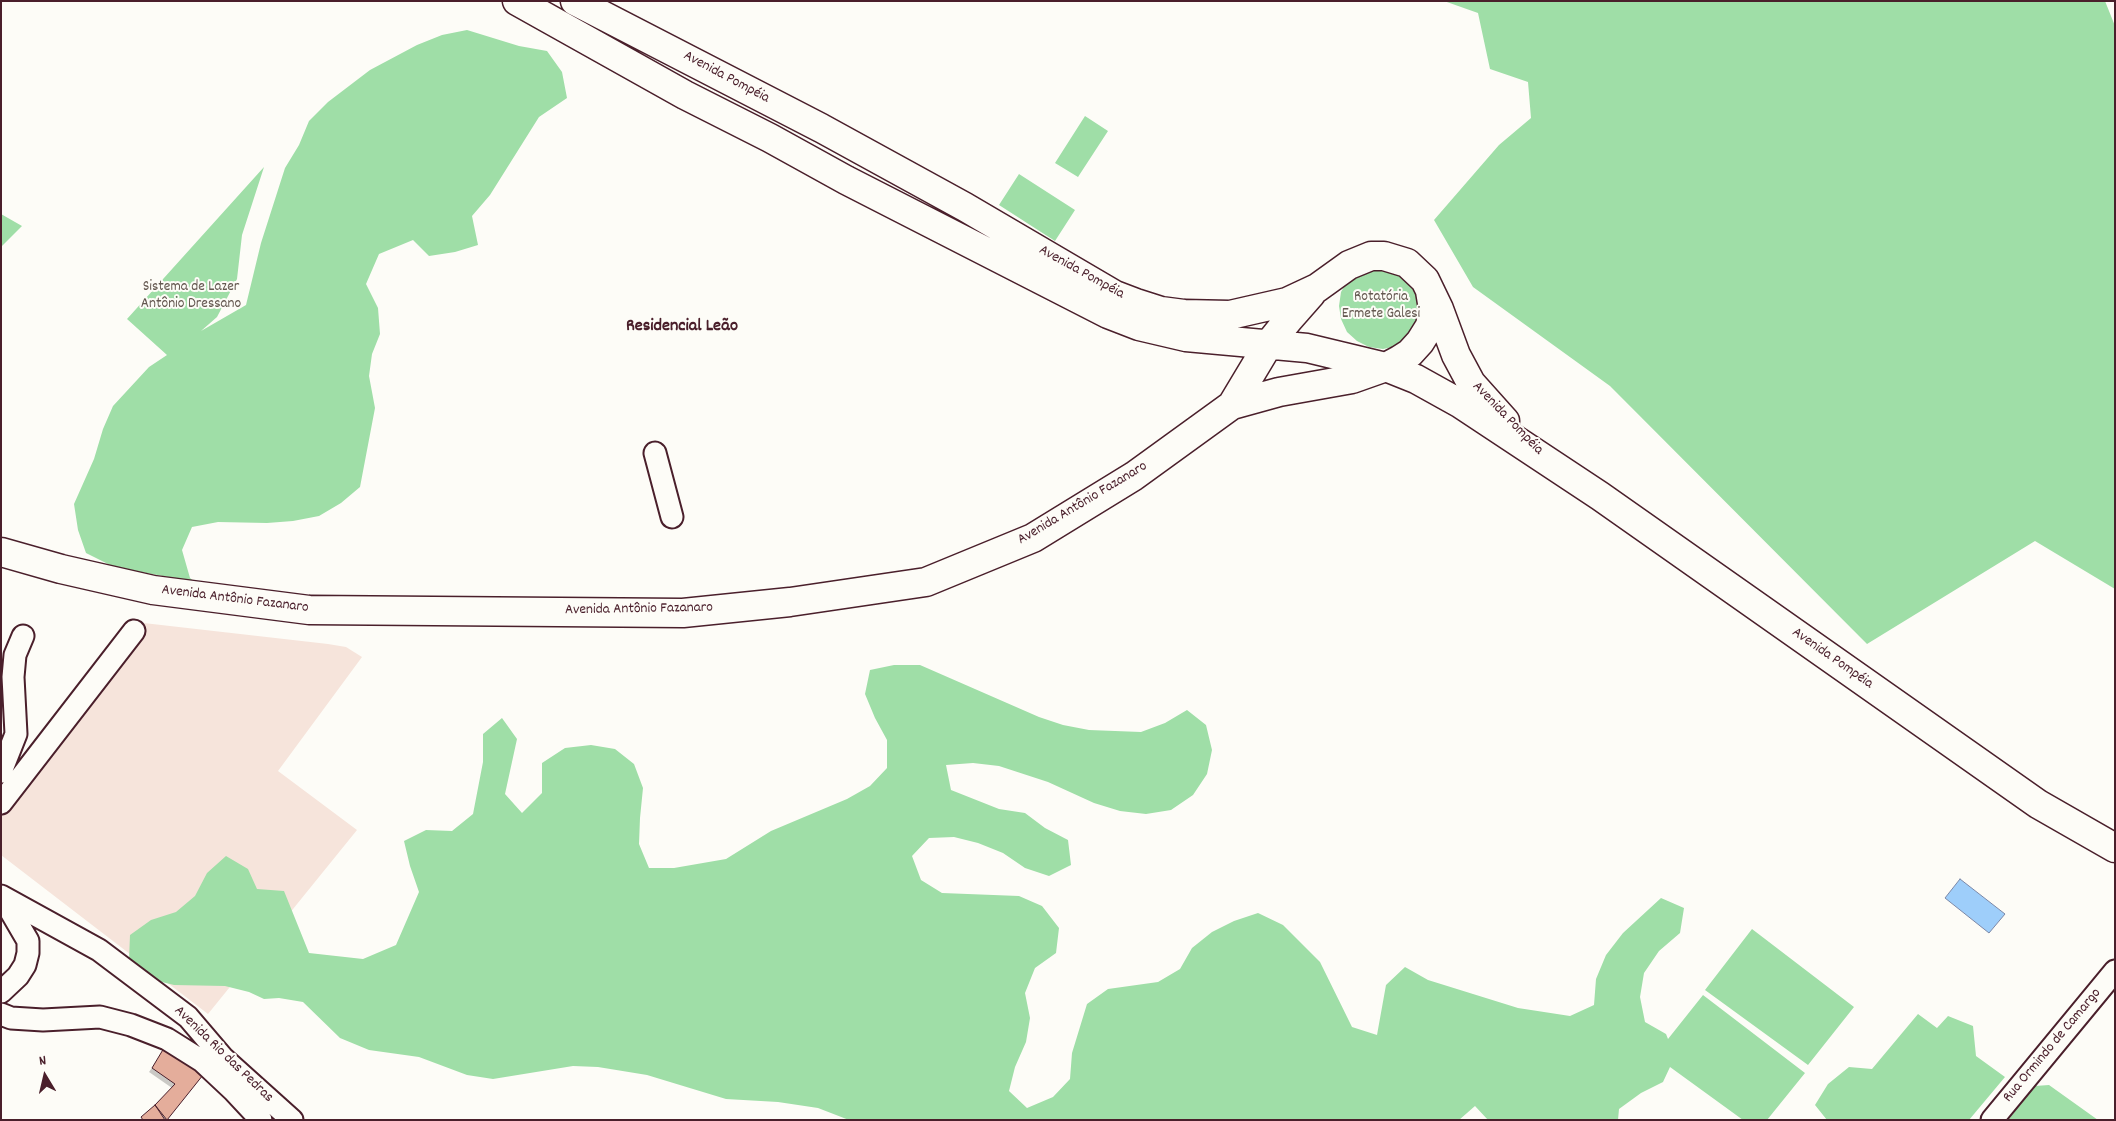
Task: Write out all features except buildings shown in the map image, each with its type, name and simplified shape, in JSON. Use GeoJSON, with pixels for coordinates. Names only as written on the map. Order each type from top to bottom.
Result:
{"type":"FeatureCollection","features":[{"type":"Feature","properties":{"kind":"main road","name":"Avenida Pompéia"},"geometry":{"type":"LineString","coordinates":[[517,1],[684,95],[1108,314],[1160,332],[1218,340],[1307,348],[1386,367],[1413,378],[1461,404],[1552,465],[2038,804],[2115,848]]}},
{"type":"Feature","properties":{"kind":"main road","name":"Avenida Pompéia"},"geometry":{"type":"LineString","coordinates":[[575,1],[821,128],[965,207],[1115,295],[1161,311],[1184,314],[1230,315],[1287,302],[1317,288],[1339,271],[1359,260],[1384,256],[1407,263],[1421,275],[1430,291],[1456,355],[1471,383],[1510,426],[1552,465]]}},
{"type":"Feature","properties":{"kind":"main road"},"geometry":{"type":"LineString","coordinates":[[609,53],[607,40],[624,26]]}},
{"type":"Feature","properties":{"kind":"main road"},"geometry":{"type":"LineString","coordinates":[[770,138],[808,148],[815,148],[820,142],[821,128]]}},
{"type":"Feature","properties":{"kind":"main road","name":"Avenida Antônio Fazanaro"},"geometry":{"type":"LineString","coordinates":[[1232,405],[1268,345],[1317,288]]}},
{"type":"Feature","properties":{"kind":"main road","name":"Avenida Antônio Fazanaro"},"geometry":{"type":"LineString","coordinates":[[1,552],[61,569],[153,590],[309,610],[683,613],[790,602],[926,582],[1033,538],[1134,476],[1232,405],[1279,392],[1352,379],[1386,367],[1410,353],[1430,326],[1433,309],[1430,291]]}},
{"type":"Feature","properties":{"kind":"main road"},"geometry":{"type":"LineString","coordinates":[[1218,340],[1231,354],[1238,371],[1238,380],[1232,405]]}},
{"type":"Feature","properties":{"kind":"street"},"geometry":{"type":"LineString","coordinates":[[655,454],[672,517]]}},
{"type":"Feature","properties":{"kind":"street"},"geometry":{"type":"LineString","coordinates":[[1,803],[134,631]]}},
{"type":"Feature","properties":{"kind":"street"},"geometry":{"type":"LineString","coordinates":[[1,772],[16,734],[13,677],[16,655],[23,636]]}},
{"type":"Feature","properties":{"kind":"street"},"geometry":{"type":"LineString","coordinates":[[1,992],[18,976],[25,965],[28,953],[28,941],[2,897]]}},
{"type":"Feature","properties":{"kind":"street","name":"Avenida Rio das Pedras"},"geometry":{"type":"LineString","coordinates":[[2,897],[99,950],[188,1017],[223,1058],[292,1120]]}},
{"type":"Feature","properties":{"kind":"street","name":"Rua Ormindo de Camargo"},"geometry":{"type":"LineString","coordinates":[[1992,1120],[2115,971]]}},
{"type":"Feature","properties":{"kind":"street","name":"Avenida Rio das Pedras"},"geometry":{"type":"LineString","coordinates":[[1,1014],[11,1018],[43,1020],[100,1017],[131,1025],[167,1039],[202,1061],[260,1119]]}},
{"type":"Feature","properties":{"kind":"shaded area"},"geometry":{"type":"Polygon","coordinates":[[[126,621],[328,644],[346,647],[362,657],[278,771],[357,830],[208,1014],[1,855],[1,795],[126,621]]]}},
{"type":"Feature","properties":{"kind":"green space"},"geometry":{"type":"Polygon","coordinates":[[[1444,1],[2105,1],[2115,26],[2115,589],[2035,541],[1867,644],[1610,386],[1473,287],[1434,220],[1499,145],[1531,118],[1528,82],[1490,69],[1478,13],[1444,1]]]}},
{"type":"Feature","properties":{"kind":"green space","name":"Sistema de Lazer Antônio Dressano"},"geometry":{"type":"Polygon","coordinates":[[[467,30],[519,46],[547,51],[562,72],[567,98],[539,117],[490,195],[472,216],[478,245],[455,252],[429,256],[413,240],[379,254],[366,284],[378,308],[380,334],[372,354],[369,376],[375,408],[360,487],[341,503],[319,516],[267,523],[218,522],[192,527],[182,550],[190,578],[195,582],[114,567],[86,553],[78,530],[74,504],[94,459],[103,429],[113,406],[149,367],[167,355],[127,319],[264,167],[242,235],[237,279],[217,317],[201,331],[246,305],[261,243],[285,168],[299,145],[309,121],[328,102],[370,70],[417,45],[442,35],[467,30]]]}},
{"type":"Feature","properties":{"kind":"green space"},"geometry":{"type":"Polygon","coordinates":[[[1085,116],[1108,131],[1078,177],[1055,163],[1085,116]]]}},
{"type":"Feature","properties":{"kind":"green space"},"geometry":{"type":"Polygon","coordinates":[[[1019,174],[1075,210],[1055,241],[999,205],[1019,174]]]}},
{"type":"Feature","properties":{"kind":"green space"},"geometry":{"type":"Polygon","coordinates":[[[1,214],[22,226],[1,247],[1,214]]]}},
{"type":"Feature","properties":{"kind":"green space","name":"Rotatória Ermete Galesi"},"geometry":{"type":"Polygon","coordinates":[[[1371,266],[1399,268],[1424,301],[1418,328],[1397,346],[1383,349],[1369,347],[1357,341],[1347,332],[1341,319],[1339,306],[1341,292],[1348,280],[1371,266]]]}},
{"type":"Feature","properties":{"kind":"green space"},"geometry":{"type":"Polygon","coordinates":[[[894,665],[920,665],[1039,717],[1063,725],[1089,730],[1141,732],[1165,723],[1187,710],[1206,725],[1212,750],[1207,774],[1193,795],[1171,810],[1146,814],[1120,811],[1094,803],[1048,782],[999,766],[973,763],[946,765],[951,790],[999,809],[1025,813],[1045,828],[1068,840],[1071,865],[1049,876],[1025,868],[1003,853],[978,843],[954,837],[929,838],[912,856],[921,880],[942,893],[1019,896],[1042,906],[1059,928],[1056,953],[1035,968],[1025,993],[1030,1018],[1026,1042],[1015,1067],[1009,1091],[1027,1108],[1053,1097],[1070,1079],[1072,1053],[1087,1004],[1108,989],[1158,982],[1180,969],[1192,948],[1212,932],[1234,921],[1258,913],[1283,925],[1320,962],[1352,1027],[1377,1035],[1386,985],[1405,967],[1428,980],[1518,1008],[1570,1016],[1594,1005],[1596,979],[1606,955],[1623,933],[1661,898],[1684,908],[1680,933],[1659,951],[1644,973],[1640,997],[1645,1022],[1666,1034],[1668,1039],[1703,995],[1805,1073],[1767,1120],[1743,1120],[1670,1067],[1663,1082],[1641,1093],[1619,1109],[1618,1120],[1488,1120],[1475,1106],[1459,1120],[849,1120],[818,1108],[778,1102],[726,1099],[647,1075],[598,1067],[573,1066],[493,1079],[467,1075],[419,1057],[369,1050],[340,1038],[303,1002],[279,998],[264,999],[249,992],[225,986],[174,985],[150,979],[129,960],[130,935],[151,920],[176,912],[195,896],[207,873],[226,856],[248,869],[257,889],[284,891],[309,953],[363,959],[396,945],[419,892],[404,841],[426,830],[452,831],[473,814],[483,762],[483,734],[502,718],[517,739],[505,794],[522,813],[542,793],[542,763],[565,748],[591,745],[615,749],[634,764],[643,788],[639,844],[649,868],[674,868],[726,859],[771,831],[847,799],[870,786],[887,768],[887,740],[865,694],[870,670],[894,665]]]}},
{"type":"Feature","properties":{"kind":"green space"},"geometry":{"type":"Polygon","coordinates":[[[1752,929],[1854,1007],[1808,1065],[1705,990],[1752,929]]]}},
{"type":"Feature","properties":{"kind":"green space"},"geometry":{"type":"Polygon","coordinates":[[[1918,1014],[1937,1028],[1948,1016],[1973,1026],[1976,1056],[2005,1077],[1969,1120],[1827,1120],[1815,1105],[1828,1084],[1849,1067],[1872,1069],[1918,1014]]]}},
{"type":"Feature","properties":{"kind":"green space"},"geometry":{"type":"Polygon","coordinates":[[[2049,1085],[2098,1120],[2008,1120],[2035,1086],[2049,1085]]]}},
{"type":"Feature","properties":{"kind":"water"},"geometry":{"type":"Polygon","coordinates":[[[1960,879],[2005,914],[1989,933],[1945,898],[1960,879]]]}},
{"type":"Feature","properties":{"kind":"district","name":"Residencial Leão"},"geometry":{"type":"Point","coordinates":[682,328]}}]}
